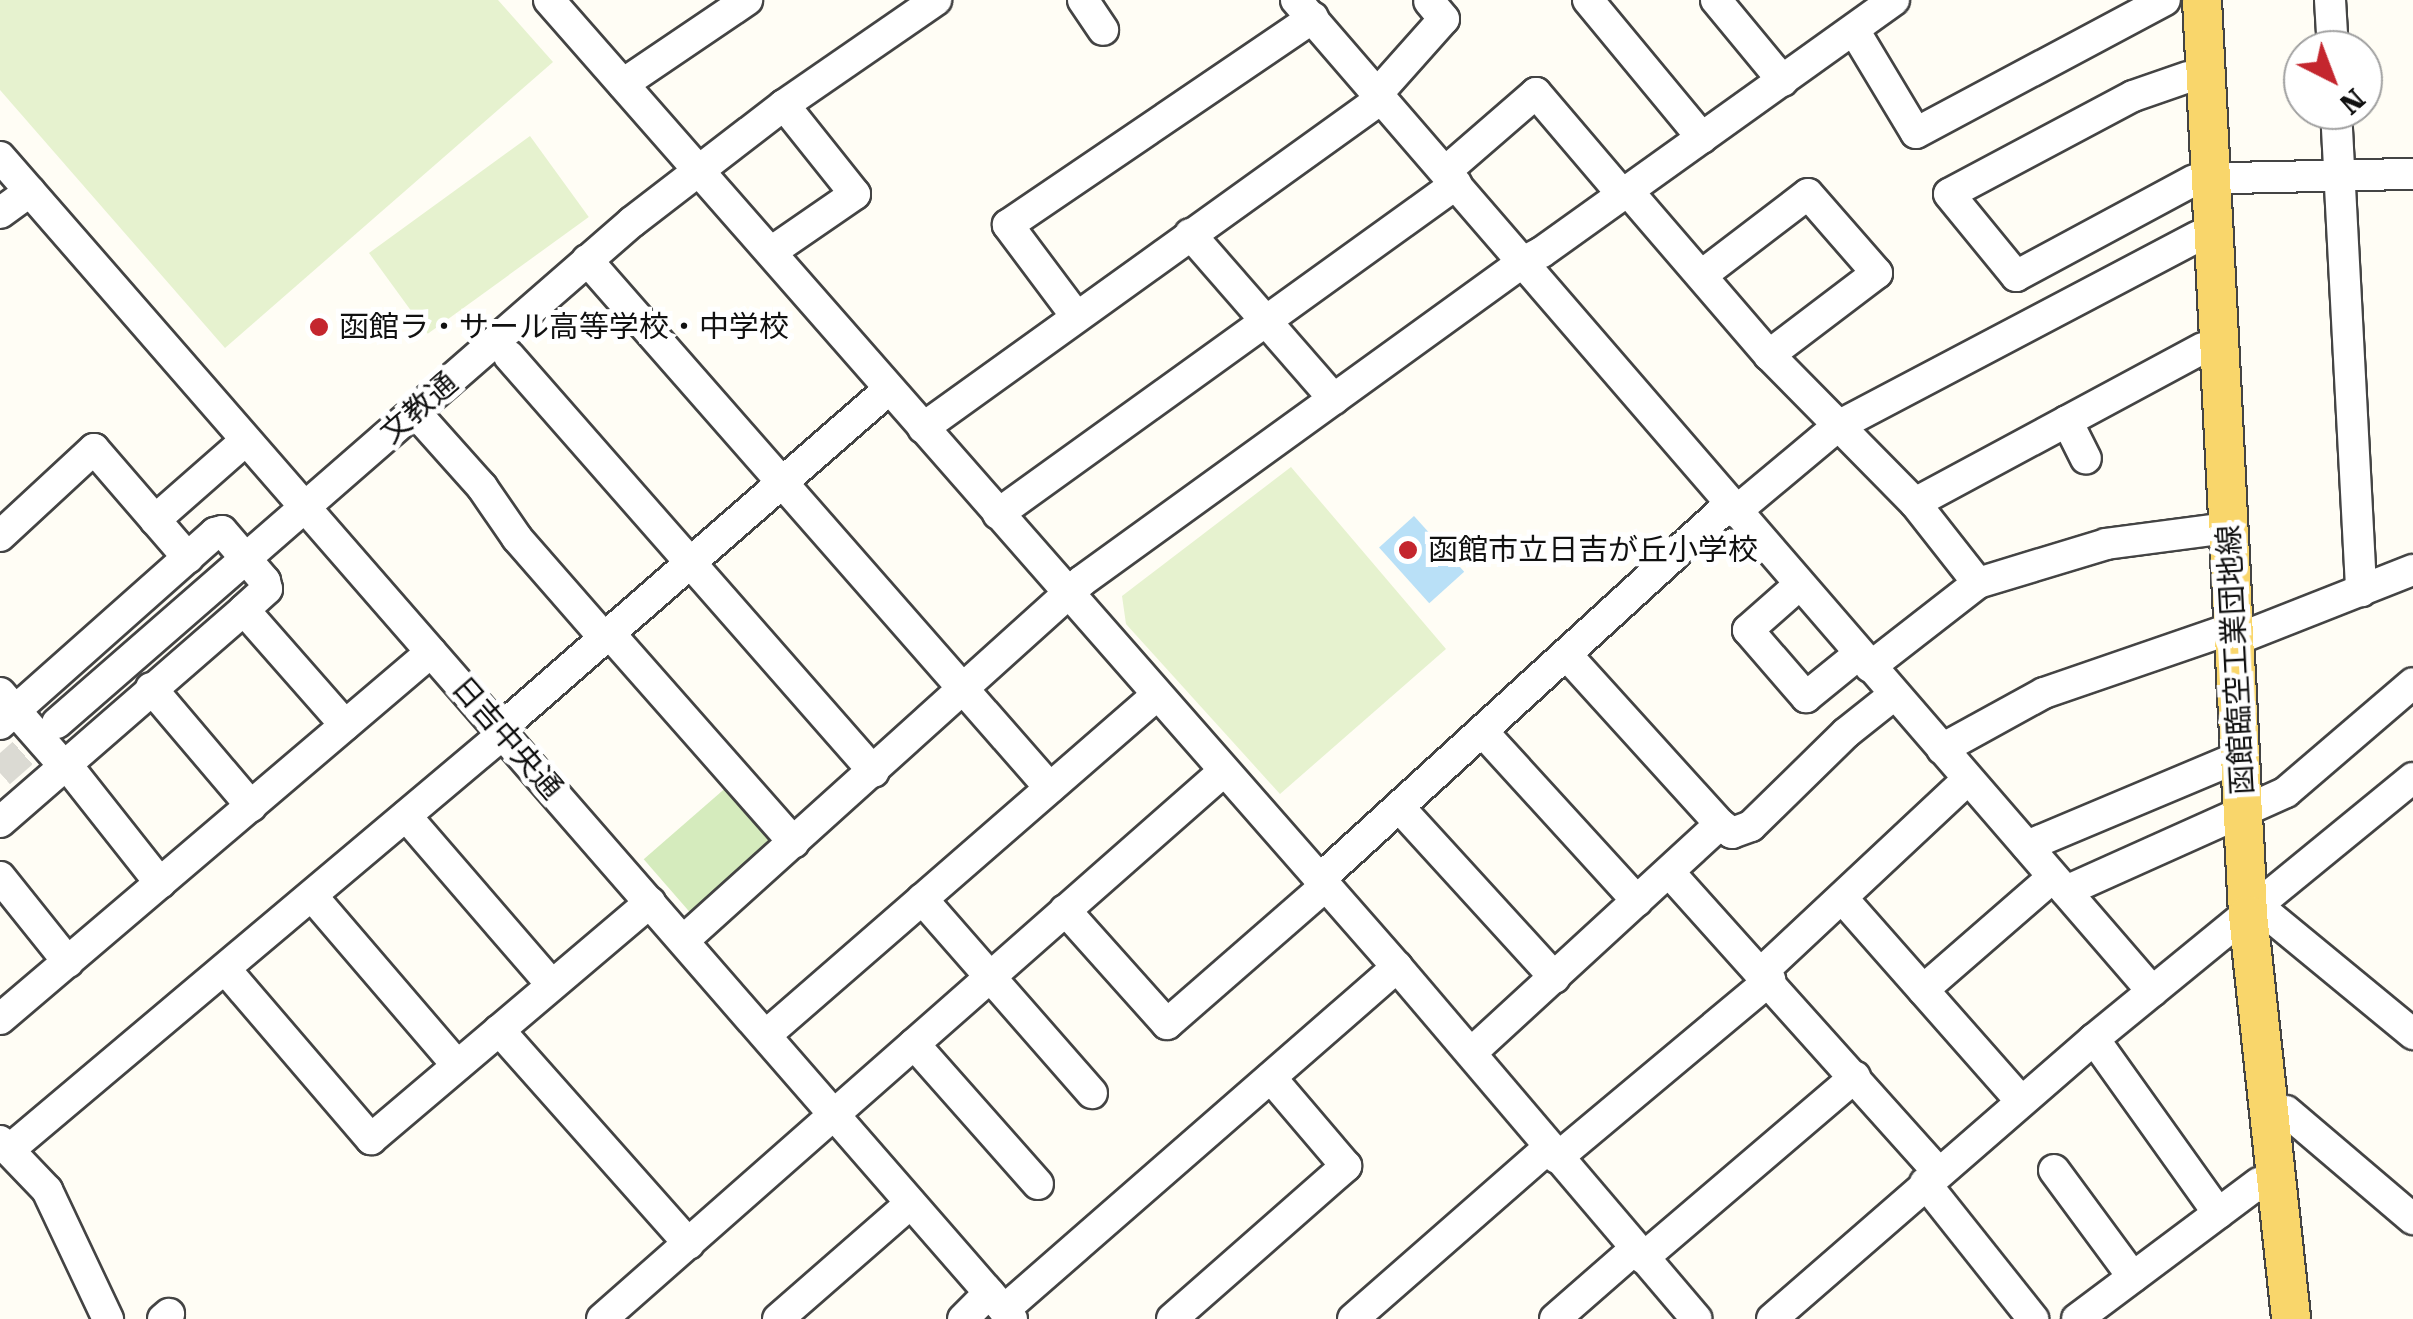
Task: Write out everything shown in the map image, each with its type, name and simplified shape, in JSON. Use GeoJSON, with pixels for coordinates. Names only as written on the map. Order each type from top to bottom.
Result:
{"type":"FeatureCollection","features":[{"type":"Feature","properties":{"kind":"main road","name":"函館臨空工業団地線"},"geometry":{"type":"LineString","coordinates":[[2202,0],[2227,637],[2291,1319]]}},
{"type":"Feature","properties":{"kind":"street"},"geometry":{"type":"LineString","coordinates":[[623,84],[746,0]]}},
{"type":"Feature","properties":{"kind":"street","name":"文教通"},"geometry":{"type":"LineString","coordinates":[[57,723],[588,260],[784,105],[936,0]]}},
{"type":"Feature","properties":{"kind":"street"},"geometry":{"type":"LineString","coordinates":[[1083,0],[1103,30]]}},
{"type":"Feature","properties":{"kind":"street"},"geometry":{"type":"LineString","coordinates":[[1588,0],[1702,138]]}},
{"type":"Feature","properties":{"kind":"street"},"geometry":{"type":"LineString","coordinates":[[1716,0],[1783,81]]}},
{"type":"Feature","properties":{"kind":"street"},"geometry":{"type":"LineString","coordinates":[[684,940],[1070,595],[1523,262],[1783,81],[1872,11],[1916,133],[2165,0]]}},
{"type":"Feature","properties":{"kind":"street"},"geometry":{"type":"LineString","coordinates":[[2330,0],[2332,30]]}},
{"type":"Feature","properties":{"kind":"street"},"geometry":{"type":"LineString","coordinates":[[923,428],[1380,95],[1444,19],[1429,1]]}},
{"type":"Feature","properties":{"kind":"street"},"geometry":{"type":"LineString","coordinates":[[554,2],[1397,967],[1696,1319]]}},
{"type":"Feature","properties":{"kind":"street"},"geometry":{"type":"LineString","coordinates":[[1076,316],[1008,225],[1305,9],[2152,991]]}},
{"type":"Feature","properties":{"kind":"street"},"geometry":{"type":"LineString","coordinates":[[2188,77],[2165,82],[2118,104],[1949,194],[2016,276],[2194,180]]}},
{"type":"Feature","properties":{"kind":"street"},"geometry":{"type":"LineString","coordinates":[[998,514],[1266,321],[1451,178],[1536,93],[1702,275],[1769,355],[1915,502],[1978,583]]}},
{"type":"Feature","properties":{"kind":"street"},"geometry":{"type":"LineString","coordinates":[[770,252],[855,194],[784,105]]}},
{"type":"Feature","properties":{"kind":"street"},"geometry":{"type":"LineString","coordinates":[[2337,130],[2360,591]]}},
{"type":"Feature","properties":{"kind":"street","name":"日吉中央通"},"geometry":{"type":"LineString","coordinates":[[0,157],[1002,1307]]}},
{"type":"Feature","properties":{"kind":"street"},"geometry":{"type":"LineString","coordinates":[[2230,178],[2413,174]]}},
{"type":"Feature","properties":{"kind":"street"},"geometry":{"type":"LineString","coordinates":[[0,214],[30,192]]}},
{"type":"Feature","properties":{"kind":"street"},"geometry":{"type":"LineString","coordinates":[[1702,275],[1808,194],[1876,273],[1769,355]]}},
{"type":"Feature","properties":{"kind":"street"},"geometry":{"type":"LineString","coordinates":[[1190,234],[1334,400]]}},
{"type":"Feature","properties":{"kind":"street"},"geometry":{"type":"LineString","coordinates":[[1065,910],[1167,1024],[1566,654],[1732,508],[1838,426],[2197,237]]}},
{"type":"Feature","properties":{"kind":"street"},"geometry":{"type":"LineString","coordinates":[[588,260],[1050,788]]}},
{"type":"Feature","properties":{"kind":"street"},"geometry":{"type":"LineString","coordinates":[[1915,502],[2203,348]]}},
{"type":"Feature","properties":{"kind":"street"},"geometry":{"type":"LineString","coordinates":[[509,356],[874,772]]}},
{"type":"Feature","properties":{"kind":"street"},"geometry":{"type":"LineString","coordinates":[[108,1319],[47,1190],[4,1145],[226,970],[406,816],[889,388]]}},
{"type":"Feature","properties":{"kind":"street"},"geometry":{"type":"LineString","coordinates":[[415,412],[794,843]]}},
{"type":"Feature","properties":{"kind":"street"},"geometry":{"type":"LineString","coordinates":[[2067,422],[2086,459]]}},
{"type":"Feature","properties":{"kind":"street"},"geometry":{"type":"LineString","coordinates":[[155,520],[246,441]]}},
{"type":"Feature","properties":{"kind":"street"},"geometry":{"type":"LineString","coordinates":[[0,536],[94,449],[188,558]]}},
{"type":"Feature","properties":{"kind":"street"},"geometry":{"type":"LineString","coordinates":[[1799,585],[1748,630],[1806,697],[1978,583],[2106,544],[2212,530]]}},
{"type":"Feature","properties":{"kind":"street"},"geometry":{"type":"LineString","coordinates":[[0,822],[65,765],[151,688],[266,589],[266,581],[222,532],[5,709],[65,765],[160,883]]}},
{"type":"Feature","properties":{"kind":"street"},"geometry":{"type":"LineString","coordinates":[[1942,749],[2044,693],[2227,637],[2413,570]]}},
{"type":"Feature","properties":{"kind":"street"},"geometry":{"type":"LineString","coordinates":[[244,610],[346,725]]}},
{"type":"Feature","properties":{"kind":"street"},"geometry":{"type":"LineString","coordinates":[[0,1019],[431,652]]}},
{"type":"Feature","properties":{"kind":"street"},"geometry":{"type":"LineString","coordinates":[[1566,654],[1732,833],[1752,826],[1846,733],[1894,695]]}},
{"type":"Feature","properties":{"kind":"street"},"geometry":{"type":"LineString","coordinates":[[1923,990],[2060,884],[2286,792],[2413,683]]}},
{"type":"Feature","properties":{"kind":"street"},"geometry":{"type":"LineString","coordinates":[[151,688],[252,806]]}},
{"type":"Feature","properties":{"kind":"street"},"geometry":{"type":"LineString","coordinates":[[766,1034],[1157,695]]}},
{"type":"Feature","properties":{"kind":"street"},"geometry":{"type":"LineString","coordinates":[[1482,730],[1637,901]]}},
{"type":"Feature","properties":{"kind":"street"},"geometry":{"type":"LineString","coordinates":[[2027,846],[2241,756]]}},
{"type":"Feature","properties":{"kind":"street"},"geometry":{"type":"LineString","coordinates":[[602,1319],[1224,771]]}},
{"type":"Feature","properties":{"kind":"street"},"geometry":{"type":"LineString","coordinates":[[1772,1319],[2021,1101],[2413,778]]}},
{"type":"Feature","properties":{"kind":"street"},"geometry":{"type":"LineString","coordinates":[[1353,1319],[1766,976],[1968,779]]}},
{"type":"Feature","properties":{"kind":"street"},"geometry":{"type":"LineString","coordinates":[[1399,807],[1555,978]]}},
{"type":"Feature","properties":{"kind":"street"},"geometry":{"type":"LineString","coordinates":[[406,816],[551,984]]}},
{"type":"Feature","properties":{"kind":"street"},"geometry":{"type":"LineString","coordinates":[[1471,1053],[1720,824]]}},
{"type":"Feature","properties":{"kind":"street"},"geometry":{"type":"LineString","coordinates":[[1669,872],[1855,1077],[2033,1319]]}},
{"type":"Feature","properties":{"kind":"street"},"geometry":{"type":"LineString","coordinates":[[0,877],[68,962]]}},
{"type":"Feature","properties":{"kind":"street"},"geometry":{"type":"LineString","coordinates":[[312,896],[457,1065]]}},
{"type":"Feature","properties":{"kind":"street"},"geometry":{"type":"LineString","coordinates":[[1842,898],[2021,1101]]}},
{"type":"Feature","properties":{"kind":"street"},"geometry":{"type":"LineString","coordinates":[[922,899],[1092,1093]]}},
{"type":"Feature","properties":{"kind":"street"},"geometry":{"type":"LineString","coordinates":[[226,970],[372,1139],[650,902]]}},
{"type":"Feature","properties":{"kind":"street"},"geometry":{"type":"LineString","coordinates":[[2253,911],[2413,1034]]}},
{"type":"Feature","properties":{"kind":"street"},"geometry":{"type":"LineString","coordinates":[[963,1319],[1002,1307],[1397,967]]}},
{"type":"Feature","properties":{"kind":"street"},"geometry":{"type":"LineString","coordinates":[[499,1030],[688,1244]]}},
{"type":"Feature","properties":{"kind":"street"},"geometry":{"type":"LineString","coordinates":[[2094,1040],[2218,1213]]}},
{"type":"Feature","properties":{"kind":"street"},"geometry":{"type":"LineString","coordinates":[[914,1044],[1038,1184]]}},
{"type":"Feature","properties":{"kind":"street"},"geometry":{"type":"LineString","coordinates":[[1555,1319],[1855,1077]]}},
{"type":"Feature","properties":{"kind":"street"},"geometry":{"type":"LineString","coordinates":[[1172,1319],[1346,1166],[1271,1078]]}},
{"type":"Feature","properties":{"kind":"street"},"geometry":{"type":"LineString","coordinates":[[2286,1111],[2413,1219]]}},
{"type":"Feature","properties":{"kind":"street"},"geometry":{"type":"LineString","coordinates":[[2054,1170],[2133,1276]]}},
{"type":"Feature","properties":{"kind":"street"},"geometry":{"type":"LineString","coordinates":[[2077,1319],[2259,1182]]}},
{"type":"Feature","properties":{"kind":"street"},"geometry":{"type":"LineString","coordinates":[[778,1319],[911,1203]]}},
{"type":"Feature","properties":{"kind":"green space"},"geometry":{"type":"Polygon","coordinates":[[[0,0],[498,0],[553,62],[225,348],[0,90],[0,0]]]}},
{"type":"Feature","properties":{"kind":"green space"},"geometry":{"type":"Polygon","coordinates":[[[530,136],[589,217],[428,334],[369,253],[530,136]]]}},
{"type":"Feature","properties":{"kind":"green space"},"geometry":{"type":"Polygon","coordinates":[[[1291,467],[1446,649],[1280,794],[1126,624],[1122,596],[1291,467]]]}},
{"type":"Feature","properties":{"kind":"green space"},"geometry":{"type":"Polygon","coordinates":[[[729,785],[776,839],[691,913],[644,859],[729,785]]]}},
{"type":"Feature","properties":{"kind":"water"},"geometry":{"type":"Polygon","coordinates":[[[1414,516],[1464,572],[1429,603],[1379,547],[1414,516]]]}},
{"type":"Feature","properties":{"kind":"tunnel"},"geometry":{"type":"LineString","coordinates":[[0,773],[57,723]]}},
{"type":"Feature","properties":{"kind":"place","name":"函館ラ・サール高等学校・中学校"},"geometry":{"type":"Point","coordinates":[319,327]}},
{"type":"Feature","properties":{"kind":"place","name":"函館市立日吉が丘小学校"},"geometry":{"type":"Point","coordinates":[1408,550]}}]}
